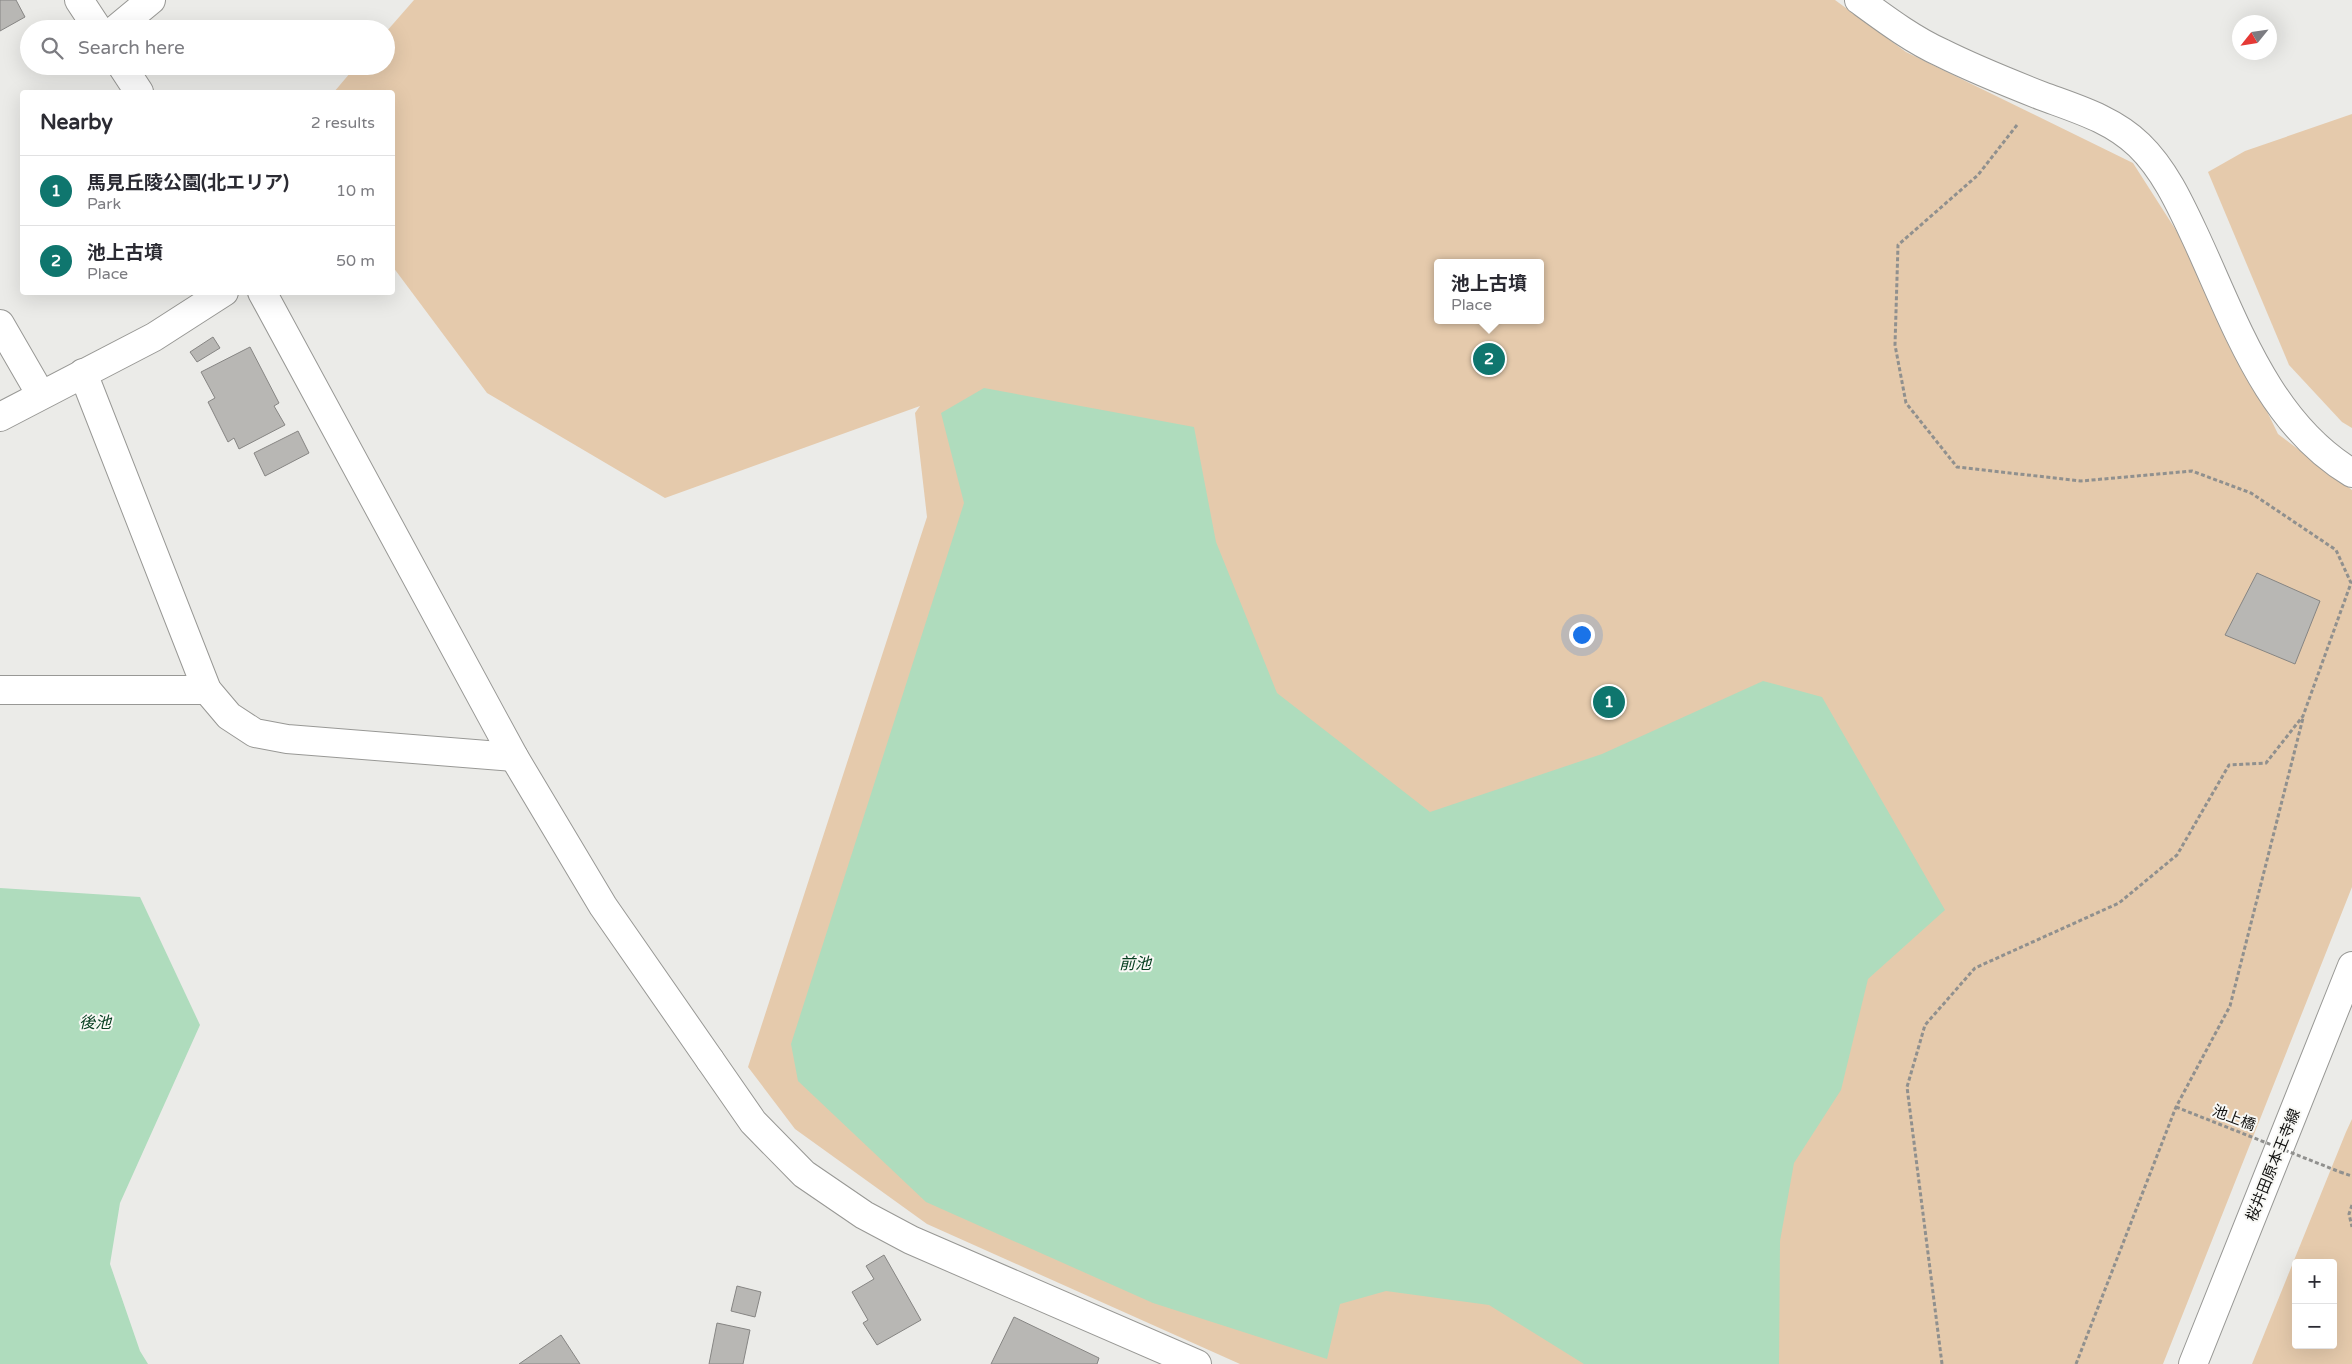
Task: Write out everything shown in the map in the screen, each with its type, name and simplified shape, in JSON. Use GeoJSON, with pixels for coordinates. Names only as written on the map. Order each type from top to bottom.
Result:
{"type":"FeatureCollection","features":[{"type":"Feature","properties":{"kind":"street"},"geometry":{"type":"LineString","coordinates":[[79,0],[92,20]]}},
{"type":"Feature","properties":{"kind":"street"},"geometry":{"type":"LineString","coordinates":[[127,20],[151,0]]}},
{"type":"Feature","properties":{"kind":"street"},"geometry":{"type":"LineString","coordinates":[[1859,0],[1940,52],[2116,126],[2140,146],[2163,176],[2181,207],[2245,345],[2273,394],[2302,434],[2336,463],[2352,472]]}},
{"type":"Feature","properties":{"kind":"street"},"geometry":{"type":"LineString","coordinates":[[128,75],[138,90]]}},
{"type":"Feature","properties":{"kind":"street"},"geometry":{"type":"LineString","coordinates":[[0,417],[154,337],[219,295]]}},
{"type":"Feature","properties":{"kind":"street"},"geometry":{"type":"LineString","coordinates":[[264,295],[514,757],[603,906],[753,1122],[804,1174],[864,1215],[911,1240],[1196,1364]]}},
{"type":"Feature","properties":{"kind":"street"},"geometry":{"type":"LineString","coordinates":[[0,324],[41,395]]}},
{"type":"Feature","properties":{"kind":"street"},"geometry":{"type":"LineString","coordinates":[[83,373],[207,690],[228,716],[255,733],[288,739],[514,757]]}},
{"type":"Feature","properties":{"kind":"street"},"geometry":{"type":"LineString","coordinates":[[0,690],[207,690]]}},
{"type":"Feature","properties":{"kind":"street","name":"桜井田原本王寺線"},"geometry":{"type":"LineString","coordinates":[[2193,1364],[2352,966]]}},
{"type":"Feature","properties":{"kind":"path"},"geometry":{"type":"LineString","coordinates":[[2040,95],[1978,175],[1898,245],[1895,345],[1906,403],[1957,467],[2081,481],[2192,471],[2251,493],[2336,550],[2351,583],[2303,716],[2230,1006],[2176,1107],[2076,1364]]}},
{"type":"Feature","properties":{"kind":"path"},"geometry":{"type":"LineString","coordinates":[[1942,1364],[1908,1087],[1926,1026],[1975,968],[2119,903],[2178,856],[2229,765],[2266,763],[2303,716]]}},
{"type":"Feature","properties":{"kind":"path","name":"池上橋"},"geometry":{"type":"LineString","coordinates":[[2176,1107],[2352,1176]]}},
{"type":"Feature","properties":{"kind":"path"},"geometry":{"type":"LineString","coordinates":[[2352,1205],[2349,1214],[2352,1227]]}},
{"type":"Feature","properties":{"kind":"shaded area"},"geometry":{"type":"Polygon","coordinates":[[[414,0],[1835,0],[1906,52],[2133,163],[2188,249],[2278,434],[2352,490],[2352,887],[2163,1364],[1240,1364],[927,1224],[795,1129],[748,1067],[927,517],[915,413],[920,406],[665,498],[487,393],[395,270],[395,90],[336,90],[348,75],[395,75],[395,22],[414,0]]]}},
{"type":"Feature","properties":{"kind":"shaded area"},"geometry":{"type":"Polygon","coordinates":[[[2352,114],[2352,428],[2342,422],[2289,365],[2208,172],[2245,151],[2352,114]]]}},
{"type":"Feature","properties":{"kind":"shaded area"},"geometry":{"type":"Polygon","coordinates":[[[2352,1119],[2352,1364],[2252,1364],[2292,1265],[2292,1349],[2337,1349],[2337,1259],[2295,1259],[2352,1119]]]}},
{"type":"Feature","properties":{"kind":"water","name":"前池"},"geometry":{"type":"Polygon","coordinates":[[[984,388],[1194,427],[1216,542],[1277,693],[1430,812],[1602,754],[1763,681],[1822,697],[1945,910],[1868,979],[1841,1090],[1794,1163],[1780,1241],[1779,1364],[1584,1364],[1489,1305],[1386,1291],[1340,1304],[1327,1359],[1153,1303],[926,1202],[798,1081],[791,1044],[964,503],[941,413],[984,388]]]}},
{"type":"Feature","properties":{"kind":"water","name":"後池"},"geometry":{"type":"Polygon","coordinates":[[[0,888],[140,897],[200,1025],[120,1203],[110,1264],[140,1351],[148,1364],[0,1364],[0,888]]]}},
{"type":"Feature","properties":{"kind":"building"},"geometry":{"type":"Polygon","coordinates":[[[0,0],[16,0],[25,17],[0,31],[0,0]]]}},
{"type":"Feature","properties":{"kind":"building"},"geometry":{"type":"Polygon","coordinates":[[[213,337],[220,348],[197,362],[190,352],[213,337]]]}},
{"type":"Feature","properties":{"kind":"building"},"geometry":{"type":"Polygon","coordinates":[[[250,347],[279,403],[274,406],[285,425],[239,449],[234,438],[228,442],[208,402],[215,398],[201,372],[250,347]]]}},
{"type":"Feature","properties":{"kind":"building"},"geometry":{"type":"Polygon","coordinates":[[[298,431],[309,453],[265,476],[254,453],[298,431]]]}},
{"type":"Feature","properties":{"kind":"building"},"geometry":{"type":"Polygon","coordinates":[[[2257,573],[2320,601],[2295,664],[2225,635],[2257,573]]]}},
{"type":"Feature","properties":{"kind":"building"},"geometry":{"type":"Polygon","coordinates":[[[884,1255],[921,1320],[877,1345],[863,1323],[868,1320],[852,1292],[874,1279],[866,1266],[884,1255]]]}},
{"type":"Feature","properties":{"kind":"building"},"geometry":{"type":"Polygon","coordinates":[[[737,1286],[761,1292],[755,1317],[731,1311],[737,1286]]]}},
{"type":"Feature","properties":{"kind":"building"},"geometry":{"type":"Polygon","coordinates":[[[1014,1317],[1099,1358],[1097,1364],[991,1364],[1014,1317]]]}},
{"type":"Feature","properties":{"kind":"building"},"geometry":{"type":"Polygon","coordinates":[[[717,1323],[750,1330],[743,1364],[709,1364],[717,1323]]]}},
{"type":"Feature","properties":{"kind":"building"},"geometry":{"type":"Polygon","coordinates":[[[561,1335],[580,1364],[519,1364],[561,1335]]]}},
{"type":"Feature","properties":{"kind":"place","name":"池上古墳"},"geometry":{"type":"Point","coordinates":[1489,359]}},
{"type":"Feature","properties":{"kind":"place","name":"馬見丘陵公園(北エリア)"},"geometry":{"type":"Point","coordinates":[1609,702]}}]}
